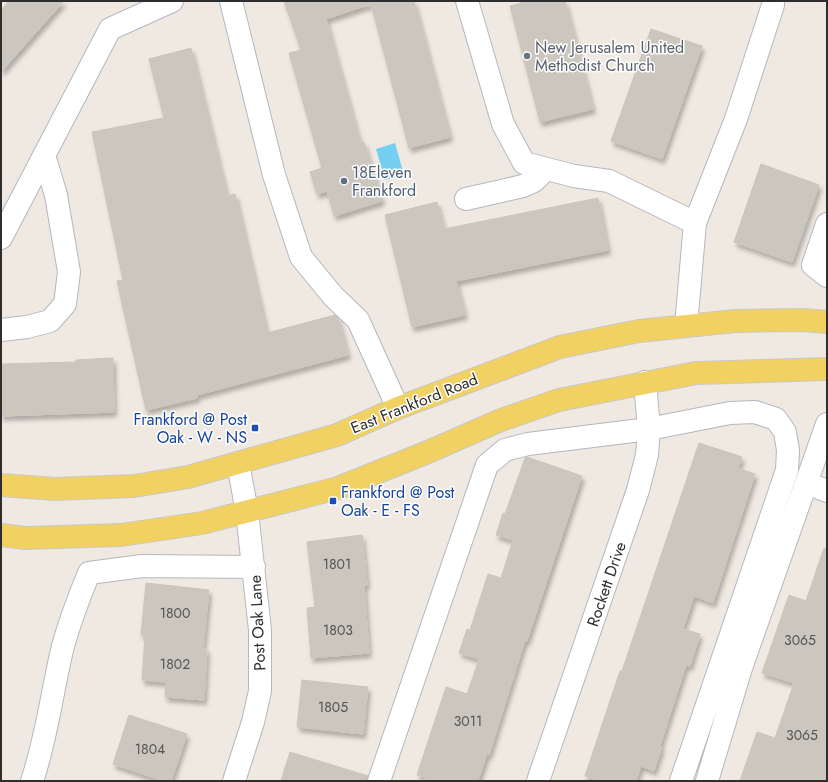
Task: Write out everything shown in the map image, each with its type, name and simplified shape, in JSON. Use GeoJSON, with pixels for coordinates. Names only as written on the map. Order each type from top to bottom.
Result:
{"type":"FeatureCollection","features":[{"type":"Feature","properties":{"kind":"main road","name":"East Frankford Road"},"geometry":{"type":"LineString","coordinates":[[1,484],[55,489],[134,486],[188,477],[336,434],[398,408],[560,347],[639,331],[735,321],[803,320],[827,322]]}},
{"type":"Feature","properties":{"kind":"main road"},"geometry":{"type":"LineString","coordinates":[[1,535],[24,538],[121,535],[202,523],[338,488],[428,452],[501,420],[559,400],[696,373],[827,369]]}},
{"type":"Feature","properties":{"kind":"street"},"geometry":{"type":"LineString","coordinates":[[1,238],[110,29],[172,1]]}},
{"type":"Feature","properties":{"kind":"street"},"geometry":{"type":"LineString","coordinates":[[231,1],[274,175],[301,257],[333,296],[358,320],[398,408]]}},
{"type":"Feature","properties":{"kind":"street"},"geometry":{"type":"LineString","coordinates":[[467,1],[503,124],[524,163],[546,169],[610,181],[695,223]]}},
{"type":"Feature","properties":{"kind":"street"},"geometry":{"type":"LineString","coordinates":[[686,326],[695,223],[736,119],[773,1]]}},
{"type":"Feature","properties":{"kind":"street"},"geometry":{"type":"LineString","coordinates":[[1,330],[27,327],[50,321],[65,304],[69,272],[56,195],[44,155]]}},
{"type":"Feature","properties":{"kind":"street"},"geometry":{"type":"LineString","coordinates":[[466,199],[523,186],[534,181],[546,169]]}},
{"type":"Feature","properties":{"kind":"street"},"geometry":{"type":"LineString","coordinates":[[827,224],[813,265],[827,276]]}},
{"type":"Feature","properties":{"kind":"street","name":"Rockett Drive"},"geometry":{"type":"LineString","coordinates":[[538,781],[638,490],[647,455],[649,429],[645,382]]}},
{"type":"Feature","properties":{"kind":"street"},"geometry":{"type":"LineString","coordinates":[[378,781],[487,465],[505,450],[528,444],[649,429],[730,413],[755,412],[776,419],[785,432],[788,450],[787,470],[681,781]]}},
{"type":"Feature","properties":{"kind":"street"},"geometry":{"type":"LineString","coordinates":[[707,781],[741,668],[806,484],[821,462],[827,424]]}},
{"type":"Feature","properties":{"kind":"street","name":"Post Oak Lane"},"geometry":{"type":"LineString","coordinates":[[234,781],[253,722],[260,691],[260,630],[248,512],[238,463]]}},
{"type":"Feature","properties":{"kind":"street"},"geometry":{"type":"LineString","coordinates":[[806,484],[827,491]]}},
{"type":"Feature","properties":{"kind":"street"},"geometry":{"type":"LineString","coordinates":[[32,781],[41,754],[63,646],[74,608],[89,573],[142,566],[254,568]]}},
{"type":"Feature","properties":{"kind":"water"},"geometry":{"type":"Polygon","coordinates":[[[395,143],[404,175],[385,180],[376,149],[395,143]]]}},
{"type":"Feature","properties":{"kind":"building"},"geometry":{"type":"Polygon","coordinates":[[[9,1],[64,1],[1,72],[1,10],[9,1]]]}},
{"type":"Feature","properties":{"kind":"building"},"geometry":{"type":"Polygon","coordinates":[[[284,1],[414,1],[450,137],[409,148],[371,4],[326,19],[360,143],[364,142],[382,201],[334,216],[327,191],[317,194],[310,172],[322,168],[289,53],[301,50],[284,1]]]}},
{"type":"Feature","properties":{"kind":"building"},"geometry":{"type":"Polygon","coordinates":[[[528,1],[565,1],[593,109],[540,122],[510,6],[528,1]]]}},
{"type":"Feature","properties":{"kind":"building"},"geometry":{"type":"Polygon","coordinates":[[[651,29],[702,46],[662,159],[611,141],[651,29]]]}},
{"type":"Feature","properties":{"kind":"building"},"geometry":{"type":"Polygon","coordinates":[[[191,48],[227,196],[235,194],[267,333],[335,315],[338,318],[348,355],[197,395],[197,398],[146,410],[117,281],[123,280],[92,132],[164,118],[149,59],[191,48]]]}},
{"type":"Feature","properties":{"kind":"building"},"geometry":{"type":"Polygon","coordinates":[[[761,164],[819,185],[792,262],[734,242],[761,164]]]}},
{"type":"Feature","properties":{"kind":"building"},"geometry":{"type":"Polygon","coordinates":[[[598,198],[608,250],[456,281],[465,315],[412,327],[385,215],[437,202],[444,229],[598,198]]]}},
{"type":"Feature","properties":{"kind":"building"},"geometry":{"type":"Polygon","coordinates":[[[113,358],[114,412],[1,416],[1,364],[76,362],[76,360],[113,358]]]}},
{"type":"Feature","properties":{"kind":"building"},"geometry":{"type":"Polygon","coordinates":[[[699,443],[742,457],[738,468],[755,474],[713,603],[694,596],[683,629],[700,634],[690,666],[686,665],[660,746],[662,747],[654,771],[641,766],[636,781],[599,781],[585,776],[699,443]]]}},
{"type":"Feature","properties":{"kind":"building"},"geometry":{"type":"Polygon","coordinates":[[[527,457],[582,476],[527,641],[525,640],[489,755],[487,754],[478,781],[424,781],[425,777],[417,775],[446,687],[467,694],[479,659],[459,653],[467,629],[470,630],[488,574],[501,578],[513,540],[496,535],[503,513],[505,514],[525,458],[527,457]]]}},
{"type":"Feature","properties":{"kind":"building"},"geometry":{"type":"Polygon","coordinates":[[[362,535],[367,585],[364,586],[369,653],[311,658],[307,608],[315,607],[307,542],[362,535]]]}},
{"type":"Feature","properties":{"kind":"building"},"geometry":{"type":"Polygon","coordinates":[[[824,548],[827,549],[827,781],[740,781],[757,732],[775,738],[794,683],[762,673],[789,595],[806,601],[824,548]]]}},
{"type":"Feature","properties":{"kind":"building"},"geometry":{"type":"Polygon","coordinates":[[[146,583],[209,590],[203,649],[207,649],[204,700],[165,697],[166,682],[142,680],[145,635],[141,635],[146,583]]]}},
{"type":"Feature","properties":{"kind":"building"},"geometry":{"type":"Polygon","coordinates":[[[302,680],[368,687],[363,734],[297,727],[302,680]]]}},
{"type":"Feature","properties":{"kind":"building"},"geometry":{"type":"Polygon","coordinates":[[[129,715],[187,734],[171,781],[163,781],[113,764],[129,715]]]}},
{"type":"Feature","properties":{"kind":"building"},"geometry":{"type":"Polygon","coordinates":[[[290,752],[368,776],[367,781],[281,781],[290,752]]]}},
{"type":"Feature","properties":{"kind":"place","name":"New Jerusalem United Methodist Church"},"geometry":{"type":"Point","coordinates":[527,56]}},
{"type":"Feature","properties":{"kind":"place","name":"18Eleven Frankford"},"geometry":{"type":"Point","coordinates":[344,181]}},
{"type":"Feature","properties":{"kind":"place","name":"Frankford @ Post Oak - W - NS"},"geometry":{"type":"Point","coordinates":[255,428]}},
{"type":"Feature","properties":{"kind":"place","name":"Frankford @ Post Oak - E - FS"},"geometry":{"type":"Point","coordinates":[333,501]}}]}
